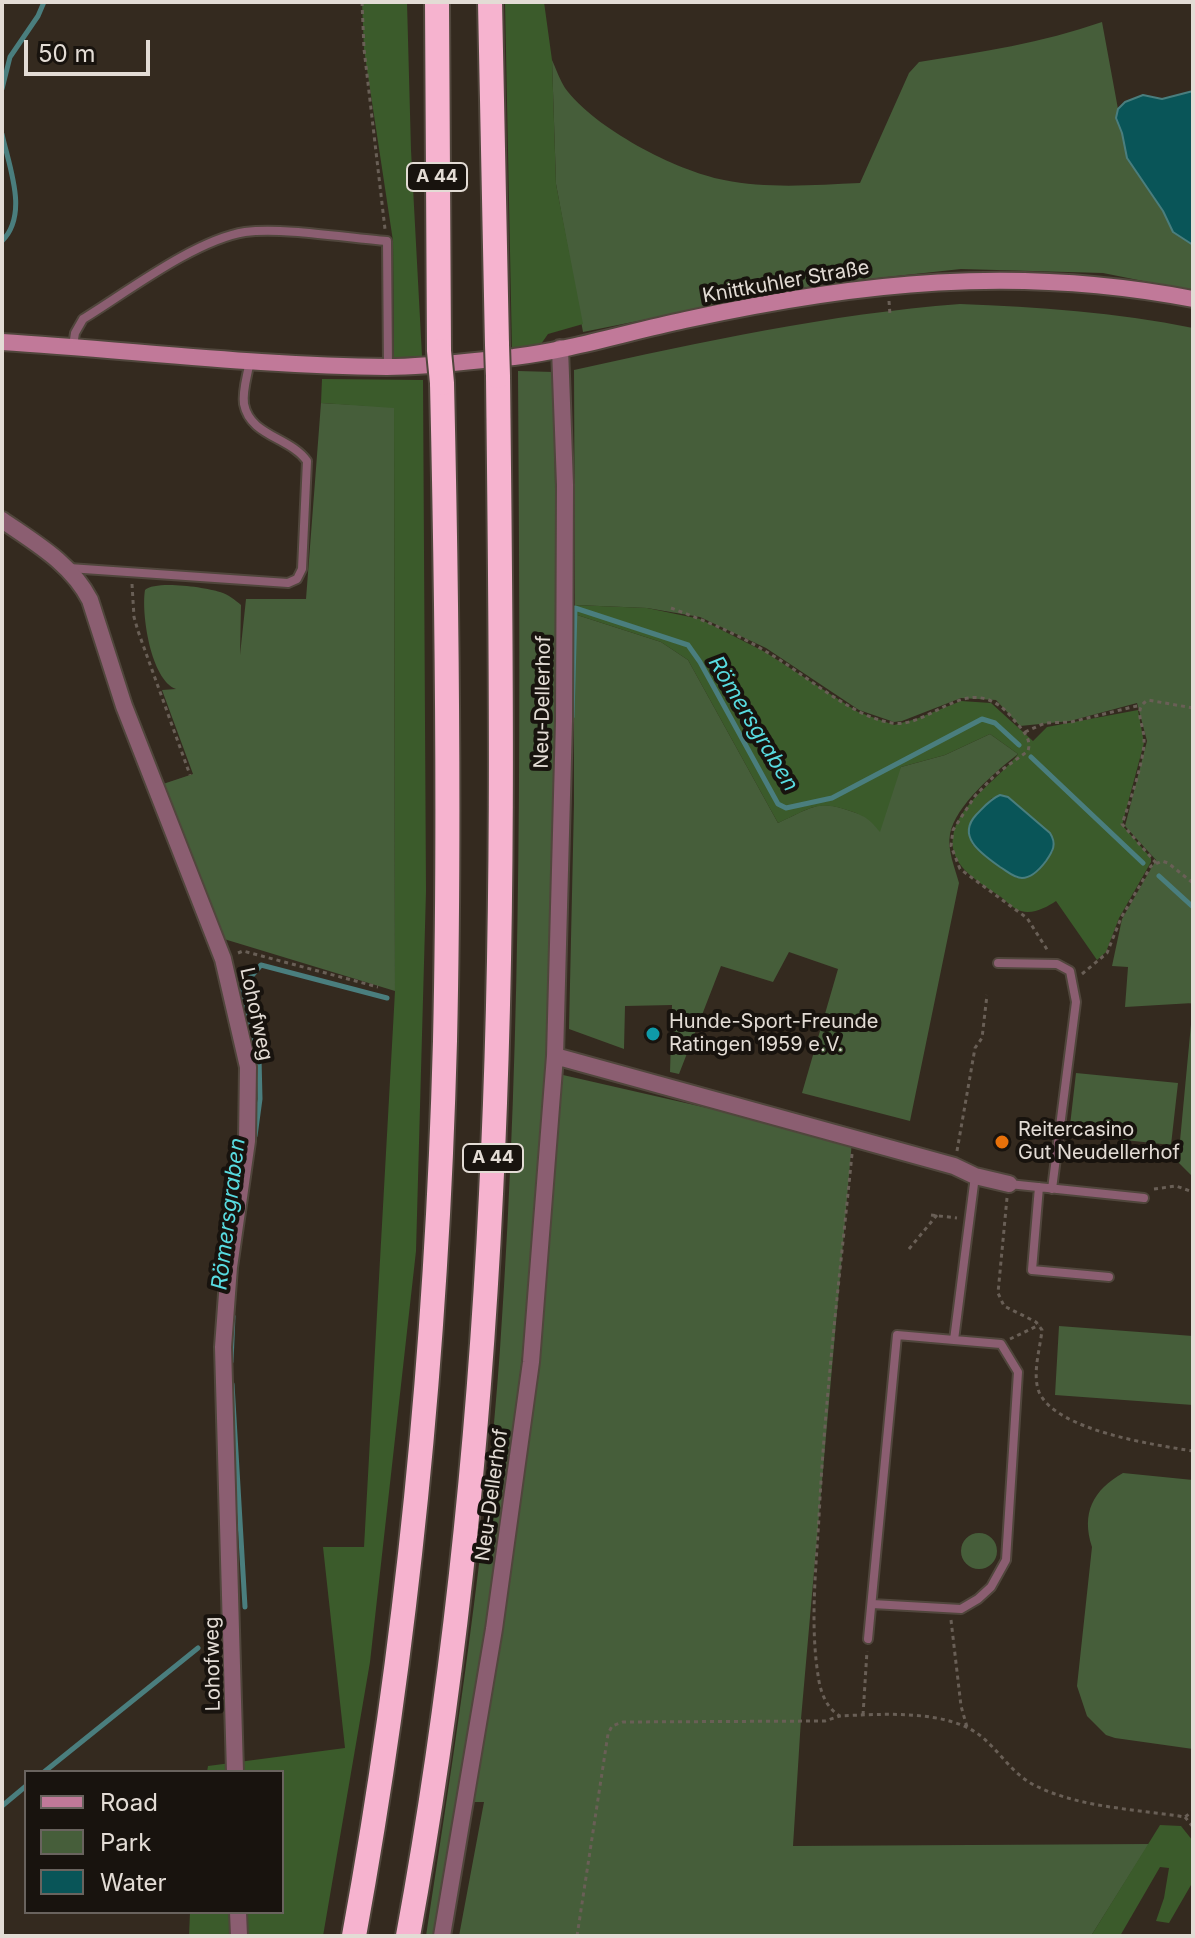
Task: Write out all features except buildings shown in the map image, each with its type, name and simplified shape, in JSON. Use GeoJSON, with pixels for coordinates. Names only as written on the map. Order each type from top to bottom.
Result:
{"type":"FeatureCollection","features":[{"type":"Feature","properties":{"kind":"highway","name":"A 44"},"geometry":{"type":"LineString","coordinates":[[354,1936],[386,1741],[412,1525],[431,1314],[437,1207],[447,890],[437,2]]}},
{"type":"Feature","properties":{"kind":"highway","name":"A 44"},"geometry":{"type":"LineString","coordinates":[[408,1936],[428,1828],[465,1532],[491,1195],[499,969],[500,569],[490,2]]}},
{"type":"Feature","properties":{"kind":"street","name":"Knittkuhler Straße"},"geometry":{"type":"LineString","coordinates":[[2,342],[388,367],[518,356],[839,291],[930,281],[1024,279],[1152,291],[1193,299]]}},
{"type":"Feature","properties":{"kind":"street","name":"Neu-Dellerhof"},"geometry":{"type":"LineString","coordinates":[[442,1936],[494,1629],[531,1362],[555,1056],[564,705],[565,485],[560,348]]}},
{"type":"Feature","properties":{"kind":"street","name":"Lohofweg"},"geometry":{"type":"LineString","coordinates":[[2,520],[69,568],[82,583],[90,600],[124,706],[223,959],[244,1041],[249,1089],[247,1141],[229,1267],[223,1347],[235,1770]]}},
{"type":"Feature","properties":{"kind":"street"},"geometry":{"type":"LineString","coordinates":[[555,1056],[1009,1184]]}},
{"type":"Feature","properties":{"kind":"street"},"geometry":{"type":"LineString","coordinates":[[238,1914],[239,1936]]}},
{"type":"Feature","properties":{"kind":"lane"},"geometry":{"type":"LineString","coordinates":[[73,346],[75,333],[83,319],[177,261],[222,239],[245,232],[269,231],[387,241],[388,367]]}},
{"type":"Feature","properties":{"kind":"lane"},"geometry":{"type":"LineString","coordinates":[[69,568],[288,583],[297,579],[302,569],[307,461],[296,448],[254,425],[244,407],[250,360]]}},
{"type":"Feature","properties":{"kind":"lane"},"geometry":{"type":"LineString","coordinates":[[998,963],[1057,964],[1070,971],[1073,982],[1076,1002],[1052,1189]]}},
{"type":"Feature","properties":{"kind":"lane"},"geometry":{"type":"LineString","coordinates":[[954,1340],[975,1176]]}},
{"type":"Feature","properties":{"kind":"lane"},"geometry":{"type":"LineString","coordinates":[[1009,1184],[1144,1198]]}},
{"type":"Feature","properties":{"kind":"lane"},"geometry":{"type":"LineString","coordinates":[[1039,1187],[1032,1270],[1109,1277]]}},
{"type":"Feature","properties":{"kind":"lane"},"geometry":{"type":"LineString","coordinates":[[868,1639],[897,1335],[1001,1344],[1018,1372],[1006,1560],[991,1587],[961,1609],[872,1604]]}},
{"type":"Feature","properties":{"kind":"path"},"geometry":{"type":"LineString","coordinates":[[362,2],[364,49],[387,241]]}},
{"type":"Feature","properties":{"kind":"path"},"geometry":{"type":"LineString","coordinates":[[133,572],[132,591],[138,631],[190,775]]}},
{"type":"Feature","properties":{"kind":"path"},"geometry":{"type":"LineString","coordinates":[[671,608],[765,650],[858,710],[882,720],[901,723],[960,700],[980,699],[998,704],[1024,733],[1030,745],[1026,755],[996,774],[975,796],[953,830],[951,846],[960,869],[1027,918],[1057,964]]}},
{"type":"Feature","properties":{"kind":"path"},"geometry":{"type":"LineString","coordinates":[[1024,733],[1045,723],[1071,722],[1153,700],[1193,708]]}},
{"type":"Feature","properties":{"kind":"path"},"geometry":{"type":"LineString","coordinates":[[1141,705],[1139,711],[1145,742],[1122,824],[1156,863]]}},
{"type":"Feature","properties":{"kind":"path"},"geometry":{"type":"LineString","coordinates":[[1073,982],[1107,953],[1121,918],[1151,866],[1168,863],[1193,883]]}},
{"type":"Feature","properties":{"kind":"path"},"geometry":{"type":"LineString","coordinates":[[223,959],[243,951],[378,987]]}},
{"type":"Feature","properties":{"kind":"path"},"geometry":{"type":"LineString","coordinates":[[954,1166],[975,1048],[982,1038],[987,995]]}},
{"type":"Feature","properties":{"kind":"path"},"geometry":{"type":"LineString","coordinates":[[840,1716],[831,1711],[818,1678],[814,1606],[822,1459],[854,1138]]}},
{"type":"Feature","properties":{"kind":"path"},"geometry":{"type":"LineString","coordinates":[[1009,1184],[998,1293],[1004,1306],[1039,1325],[1042,1330],[1038,1390],[1047,1402],[1071,1419],[1126,1440],[1193,1451]]}},
{"type":"Feature","properties":{"kind":"path"},"geometry":{"type":"LineString","coordinates":[[1144,1198],[1149,1191],[1160,1187],[1176,1186],[1193,1192]]}},
{"type":"Feature","properties":{"kind":"path"},"geometry":{"type":"LineString","coordinates":[[931,1215],[969,1220]]}},
{"type":"Feature","properties":{"kind":"path"},"geometry":{"type":"LineString","coordinates":[[909,1249],[937,1215]]}},
{"type":"Feature","properties":{"kind":"path"},"geometry":{"type":"LineString","coordinates":[[1001,1344],[1039,1325]]}},
{"type":"Feature","properties":{"kind":"path"},"geometry":{"type":"LineString","coordinates":[[951,1608],[961,1706],[967,1727]]}},
{"type":"Feature","properties":{"kind":"path"},"geometry":{"type":"LineString","coordinates":[[863,1715],[868,1639]]}},
{"type":"Feature","properties":{"kind":"path"},"geometry":{"type":"LineString","coordinates":[[577,1936],[608,1734],[612,1726],[623,1722],[825,1721],[840,1716],[912,1715],[967,1727],[1001,1754],[1019,1776],[1050,1792],[1093,1804],[1185,1817],[1193,1827]]}},
{"type":"Feature","properties":{"kind":"path"},"geometry":{"type":"LineString","coordinates":[[1185,1817],[1193,1811]]}},
{"type":"Feature","properties":{"kind":"green space"},"geometry":{"type":"Polygon","coordinates":[[[362,2],[407,2],[422,356],[394,358],[393,241],[364,49],[362,2]]]}},
{"type":"Feature","properties":{"kind":"green space"},"geometry":{"type":"Polygon","coordinates":[[[505,2],[544,2],[552,60],[556,184],[583,324],[548,334],[541,344],[512,351],[505,2]]]}},
{"type":"Feature","properties":{"kind":"green space"},"geometry":{"type":"Polygon","coordinates":[[[1102,22],[1118,109],[1116,118],[1127,158],[1163,211],[1173,232],[1193,245],[1193,291],[1103,273],[961,269],[822,284],[583,332],[556,184],[552,60],[565,88],[595,118],[637,146],[683,167],[724,180],[757,185],[860,183],[909,73],[919,62],[1034,41],[1102,22]]]}},
{"type":"Feature","properties":{"kind":"green space"},"geometry":{"type":"Polygon","coordinates":[[[960,304],[1077,311],[1193,328],[1193,1003],[1125,1007],[1128,967],[1112,966],[1122,919],[1156,860],[1125,826],[1147,741],[1137,703],[1070,721],[1020,726],[996,700],[961,698],[894,722],[859,710],[766,648],[700,617],[647,608],[575,605],[574,370],[814,322],[960,304]]]}},
{"type":"Feature","properties":{"kind":"green space"},"geometry":{"type":"Polygon","coordinates":[[[518,371],[554,372],[557,720],[549,1055],[522,1357],[492,1606],[436,1936],[426,1936],[478,1570],[500,1349],[516,982],[518,371]]]}},
{"type":"Feature","properties":{"kind":"green space"},"geometry":{"type":"Polygon","coordinates":[[[322,379],[423,380],[426,891],[416,1251],[370,1662],[323,1936],[189,1936],[190,1914],[284,1914],[284,1770],[207,1770],[208,1766],[345,1748],[323,1547],[364,1547],[395,991],[394,408],[321,403],[322,379]]]}},
{"type":"Feature","properties":{"kind":"green space"},"geometry":{"type":"Polygon","coordinates":[[[321,403],[394,407],[395,991],[224,939],[160,785],[193,774],[162,690],[176,689],[160,673],[150,645],[146,629],[145,590],[159,585],[181,585],[213,590],[231,597],[241,605],[240,655],[246,599],[306,599],[321,403]]]}},
{"type":"Feature","properties":{"kind":"green space"},"geometry":{"type":"Polygon","coordinates":[[[575,605],[647,608],[700,619],[765,652],[858,712],[894,725],[961,701],[991,703],[1033,741],[1047,727],[1138,710],[1144,743],[1122,825],[1151,858],[1151,862],[1119,918],[1106,952],[1097,960],[1056,901],[1035,911],[1019,910],[974,878],[959,863],[952,843],[959,820],[973,799],[1018,754],[990,734],[945,755],[901,767],[880,832],[864,817],[829,806],[813,807],[778,823],[688,660],[661,642],[574,614],[575,605]],[[992,798],[971,821],[972,844],[1017,878],[1038,871],[1053,851],[992,798]]]}},
{"type":"Feature","properties":{"kind":"green space"},"geometry":{"type":"Polygon","coordinates":[[[574,614],[661,642],[688,660],[778,823],[822,805],[868,817],[901,767],[945,755],[990,734],[1018,754],[988,779],[953,823],[950,853],[959,883],[910,1121],[802,1093],[838,969],[789,952],[773,982],[721,966],[679,1074],[670,1072],[672,1005],[625,1006],[624,1049],[569,1029],[574,614]]]}},
{"type":"Feature","properties":{"kind":"green space"},"geometry":{"type":"Polygon","coordinates":[[[1193,1003],[1193,1177],[1178,1162],[1193,1003]]]}},
{"type":"Feature","properties":{"kind":"green space"},"geometry":{"type":"Polygon","coordinates":[[[1076,1073],[1178,1083],[1171,1145],[1069,1134],[1076,1073]]]}},
{"type":"Feature","properties":{"kind":"green space"},"geometry":{"type":"Polygon","coordinates":[[[563,1075],[852,1141],[801,1719],[793,1846],[1149,1844],[1091,1936],[459,1936],[484,1802],[474,1802],[501,1628],[534,1365],[563,1075]]]}},
{"type":"Feature","properties":{"kind":"green space"},"geometry":{"type":"Polygon","coordinates":[[[1059,1326],[1193,1336],[1193,1405],[1055,1395],[1059,1326]]]}},
{"type":"Feature","properties":{"kind":"green space"},"geometry":{"type":"Polygon","coordinates":[[[1123,1473],[1193,1480],[1193,1749],[1106,1735],[1087,1716],[1077,1686],[1092,1547],[1089,1513],[1097,1495],[1123,1473]]]}},
{"type":"Feature","properties":{"kind":"green space"},"geometry":{"type":"Polygon","coordinates":[[[979,1533],[992,1538],[997,1551],[992,1564],[979,1569],[966,1564],[961,1551],[966,1538],[979,1533]]]}},
{"type":"Feature","properties":{"kind":"green space"},"geometry":{"type":"Polygon","coordinates":[[[1160,1825],[1181,1826],[1193,1841],[1191,1885],[1169,1923],[1156,1921],[1169,1868],[1160,1867],[1120,1936],[1091,1936],[1160,1825]]]}},
{"type":"Feature","properties":{"kind":"water"},"geometry":{"type":"Polygon","coordinates":[[[1193,91],[1193,245],[1173,232],[1163,211],[1127,158],[1116,118],[1118,109],[1125,102],[1143,95],[1162,99],[1193,91]]]}},
{"type":"Feature","properties":{"kind":"water"},"geometry":{"type":"Polygon","coordinates":[[[1000,795],[1008,797],[1052,837],[1054,844],[1051,854],[1038,870],[1026,878],[1019,878],[993,862],[979,851],[970,838],[971,823],[976,815],[1000,795]]]}},
{"type":"Feature","properties":{"kind":"waterway"},"geometry":{"type":"LineString","coordinates":[[2,89],[10,57],[44,2]]}},
{"type":"Feature","properties":{"kind":"waterway"},"geometry":{"type":"LineString","coordinates":[[2,134],[16,204],[10,230],[2,241]]}},
{"type":"Feature","properties":{"kind":"waterway","name":"Römersgraben"},"geometry":{"type":"LineString","coordinates":[[572,717],[575,608],[688,645],[778,804],[786,808],[832,798],[982,719],[995,723],[1019,745]]}},
{"type":"Feature","properties":{"kind":"waterway","name":"Römersgraben"},"geometry":{"type":"LineString","coordinates":[[1031,757],[1143,863]]}},
{"type":"Feature","properties":{"kind":"waterway","name":"Römersgraben"},"geometry":{"type":"LineString","coordinates":[[1159,876],[1193,907]]}},
{"type":"Feature","properties":{"kind":"waterway","name":"Römersgraben"},"geometry":{"type":"LineString","coordinates":[[255,1136],[260,1099],[259,1058],[242,987],[261,965],[387,998]]}},
{"type":"Feature","properties":{"kind":"waterway","name":"Römersgraben"},"geometry":{"type":"LineString","coordinates":[[231,1362],[233,1316]]}},
{"type":"Feature","properties":{"kind":"waterway","name":"Römersgraben"},"geometry":{"type":"LineString","coordinates":[[232,1384],[245,1607]]}},
{"type":"Feature","properties":{"kind":"waterway","name":"Römersgraben"},"geometry":{"type":"LineString","coordinates":[[46,1770],[198,1648]]}},
{"type":"Feature","properties":{"kind":"waterway","name":"Römersgraben"},"geometry":{"type":"LineString","coordinates":[[2,1806],[24,1788]]}},
{"type":"Feature","properties":{"kind":"place","name":"Hunde-Sport-Freunde Ratingen 1959 e.V."},"geometry":{"type":"Point","coordinates":[653,1034]}},
{"type":"Feature","properties":{"kind":"place","name":"Reitercasino Gut Neudellerhof"},"geometry":{"type":"Point","coordinates":[1002,1142]}}]}
